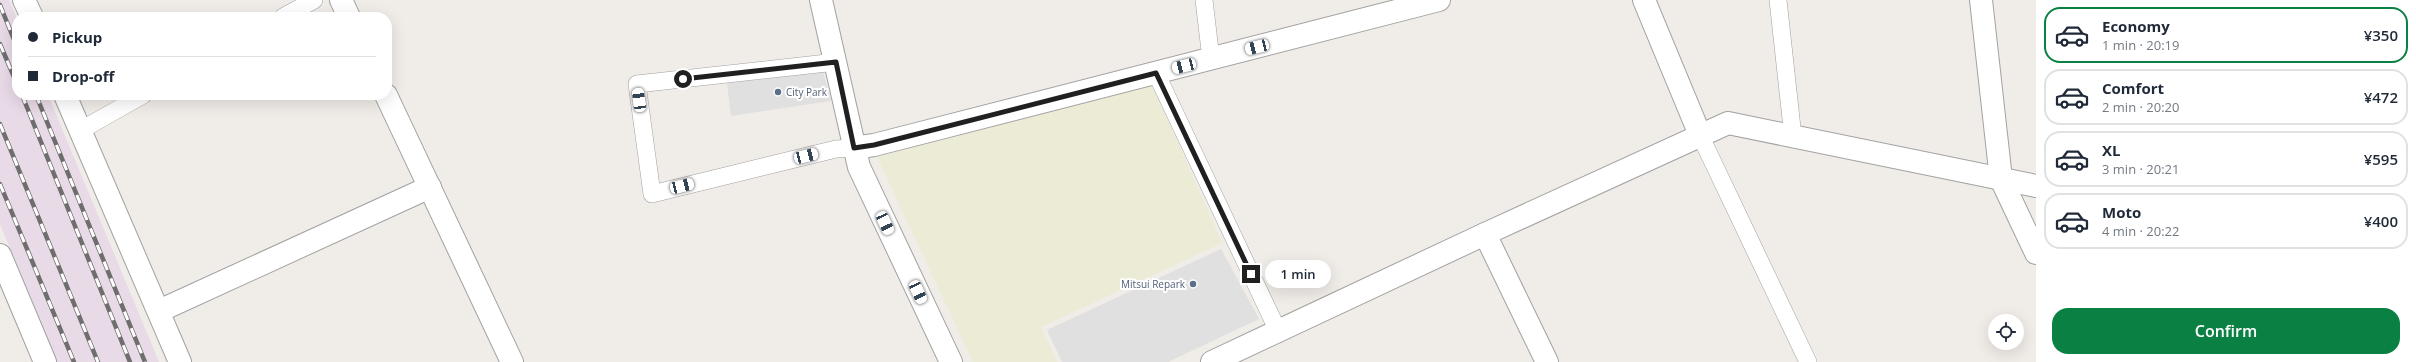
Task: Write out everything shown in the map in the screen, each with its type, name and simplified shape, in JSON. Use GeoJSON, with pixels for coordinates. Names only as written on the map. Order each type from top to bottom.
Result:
{"type":"FeatureCollection","features":[{"type":"Feature","properties":{"kind":"street"},"geometry":{"type":"LineString","coordinates":[[24,0],[30,12]]}},
{"type":"Feature","properties":{"kind":"street"},"geometry":{"type":"LineString","coordinates":[[341,0],[347,12]]}},
{"type":"Feature","properties":{"kind":"street"},"geometry":{"type":"LineString","coordinates":[[821,0],[859,167],[951,362]]}},
{"type":"Feature","properties":{"kind":"street"},"geometry":{"type":"LineString","coordinates":[[854,148],[874,145],[1439,0]]}},
{"type":"Feature","properties":{"kind":"street"},"geometry":{"type":"LineString","coordinates":[[1644,0],[1700,135]]}},
{"type":"Feature","properties":{"kind":"street"},"geometry":{"type":"LineString","coordinates":[[1981,0],[2001,179],[2036,253]]}},
{"type":"Feature","properties":{"kind":"street"},"geometry":{"type":"LineString","coordinates":[[68,100],[180,362]]}},
{"type":"Feature","properties":{"kind":"street"},"geometry":{"type":"LineString","coordinates":[[388,100],[512,362]]}},
{"type":"Feature","properties":{"kind":"street"},"geometry":{"type":"LineString","coordinates":[[1212,362],[1485,234],[1728,123],[2036,186]]}},
{"type":"Feature","properties":{"kind":"street"},"geometry":{"type":"LineString","coordinates":[[159,312],[430,188]]}},
{"type":"Feature","properties":{"kind":"street"},"geometry":{"type":"LineString","coordinates":[[1485,234],[1547,362]]}},
{"type":"Feature","properties":{"kind":"street"},"geometry":{"type":"LineString","coordinates":[[0,255],[45,362]]}},
{"type":"Feature","properties":{"kind":"lane"},"geometry":{"type":"LineString","coordinates":[[292,12],[314,0]]}},
{"type":"Feature","properties":{"kind":"lane"},"geometry":{"type":"LineString","coordinates":[[1204,0],[1211,58]]}},
{"type":"Feature","properties":{"kind":"lane"},"geometry":{"type":"LineString","coordinates":[[1778,0],[1793,137]]}},
{"type":"Feature","properties":{"kind":"lane"},"geometry":{"type":"LineString","coordinates":[[836,62],[637,84],[652,194],[836,149],[854,148]]}},
{"type":"Feature","properties":{"kind":"lane"},"geometry":{"type":"LineString","coordinates":[[1156,73],[1278,331]]}},
{"type":"Feature","properties":{"kind":"lane"},"geometry":{"type":"LineString","coordinates":[[80,130],[134,100]]}},
{"type":"Feature","properties":{"kind":"lane"},"geometry":{"type":"LineString","coordinates":[[1700,135],[1808,362]]}},
{"type":"Feature","properties":{"kind":"shaded area"},"geometry":{"type":"Polygon","coordinates":[[[0,0],[9,0],[14,12],[12,12],[12,100],[50,100],[159,362],[56,362],[0,224],[0,0]]]}},
{"type":"Feature","properties":{"kind":"shaded area","name":"City Park"},"geometry":{"type":"Polygon","coordinates":[[[823,72],[831,101],[731,116],[727,83],[823,72]]]}},
{"type":"Feature","properties":{"kind":"shaded area","name":"Mitsui Repark"},"geometry":{"type":"Polygon","coordinates":[[[1221,249],[1259,319],[1168,362],[1062,362],[1047,330],[1221,249]]]}},
{"type":"Feature","properties":{"kind":"green space"},"geometry":{"type":"Polygon","coordinates":[[[1152,84],[1222,243],[1041,327],[1057,362],[973,362],[877,157],[1152,84]]]}},
{"type":"Feature","properties":{"kind":"railway"},"geometry":{"type":"LineString","coordinates":[[0,5],[12,35]]}},
{"type":"Feature","properties":{"kind":"railway"},"geometry":{"type":"LineString","coordinates":[[0,44],[12,72]]}},
{"type":"Feature","properties":{"kind":"railway"},"geometry":{"type":"LineString","coordinates":[[24,100],[130,362]]}},
{"type":"Feature","properties":{"kind":"railway"},"geometry":{"type":"LineString","coordinates":[[38,100],[145,362]]}},
{"type":"Feature","properties":{"kind":"railway"},"geometry":{"type":"LineString","coordinates":[[0,124],[98,362]]}},
{"type":"Feature","properties":{"kind":"railway"},"geometry":{"type":"LineString","coordinates":[[0,184],[74,362]]}},
{"type":"Feature","properties":{"kind":"place","name":"City Park"},"geometry":{"type":"Point","coordinates":[778,92]}},
{"type":"Feature","properties":{"kind":"place","name":"Mitsui Repark"},"geometry":{"type":"Point","coordinates":[1193,284]}},
{"type":"Feature","properties":{"kind":"route"},"geometry":{"type":"LineString","coordinates":[[683,79],[836,62],[854,148],[874,145],[1156,73],[1251,274]]}}]}
